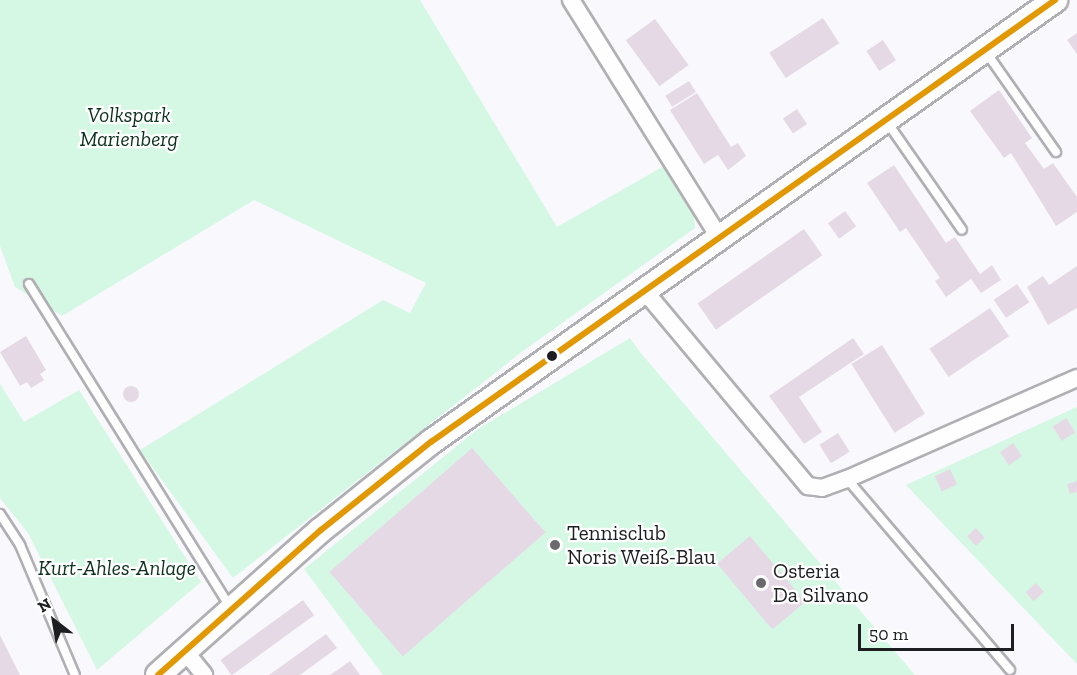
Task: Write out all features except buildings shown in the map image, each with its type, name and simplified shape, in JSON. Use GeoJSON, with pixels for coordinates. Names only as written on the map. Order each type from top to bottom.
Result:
{"type":"FeatureCollection","features":[{"type":"Feature","properties":{"kind":"main road"},"geometry":{"type":"LineString","coordinates":[[158,675],[230,608],[430,442],[1055,0]]}},
{"type":"Feature","properties":{"kind":"street"},"geometry":{"type":"LineString","coordinates":[[571,0],[719,237]]}},
{"type":"Feature","properties":{"kind":"street"},"geometry":{"type":"LineString","coordinates":[[644,289],[808,486],[822,488],[847,479],[1077,378]]}},
{"type":"Feature","properties":{"kind":"street"},"geometry":{"type":"LineString","coordinates":[[184,650],[204,675]]}},
{"type":"Feature","properties":{"kind":"lane"},"geometry":{"type":"LineString","coordinates":[[984,50],[1056,152]]}},
{"type":"Feature","properties":{"kind":"lane"},"geometry":{"type":"LineString","coordinates":[[885,119],[962,230]]}},
{"type":"Feature","properties":{"kind":"lane"},"geometry":{"type":"LineString","coordinates":[[29,284],[230,608]]}},
{"type":"Feature","properties":{"kind":"lane"},"geometry":{"type":"LineString","coordinates":[[847,479],[1010,670]]}},
{"type":"Feature","properties":{"kind":"lane"},"geometry":{"type":"LineString","coordinates":[[0,514],[20,545],[75,675]]}},
{"type":"Feature","properties":{"kind":"green space","name":"Volkspark Marienberg"},"geometry":{"type":"Polygon","coordinates":[[[0,0],[420,0],[557,227],[664,166],[694,215],[695,228],[523,351],[233,578],[140,450],[383,300],[410,313],[426,283],[254,200],[62,316],[15,287],[0,246],[0,0]]]}},
{"type":"Feature","properties":{"kind":"green space","name":"Tennisclub Noris Weiß-Blau"},"geometry":{"type":"Polygon","coordinates":[[[630,338],[915,675],[383,675],[304,569],[478,429],[630,338]]]}},
{"type":"Feature","properties":{"kind":"green space","name":"Kurt-Ahles-Anlage"},"geometry":{"type":"Polygon","coordinates":[[[0,384],[24,422],[79,390],[201,582],[97,670],[28,533],[0,498],[0,384]]]}},
{"type":"Feature","properties":{"kind":"green space"},"geometry":{"type":"Polygon","coordinates":[[[1077,407],[1077,664],[906,485],[1077,407]]]}},
{"type":"Feature","properties":{"kind":"transit line"},"geometry":{"type":"LineString","coordinates":[[158,675],[321,530],[431,442],[1055,0]]}},
{"type":"Feature","properties":{"kind":"place","name":"Tennisclub Noris Weiß-Blau"},"geometry":{"type":"Point","coordinates":[555,545]}},
{"type":"Feature","properties":{"kind":"place","name":"Osteria Da Silvano"},"geometry":{"type":"Point","coordinates":[761,583]}}]}
